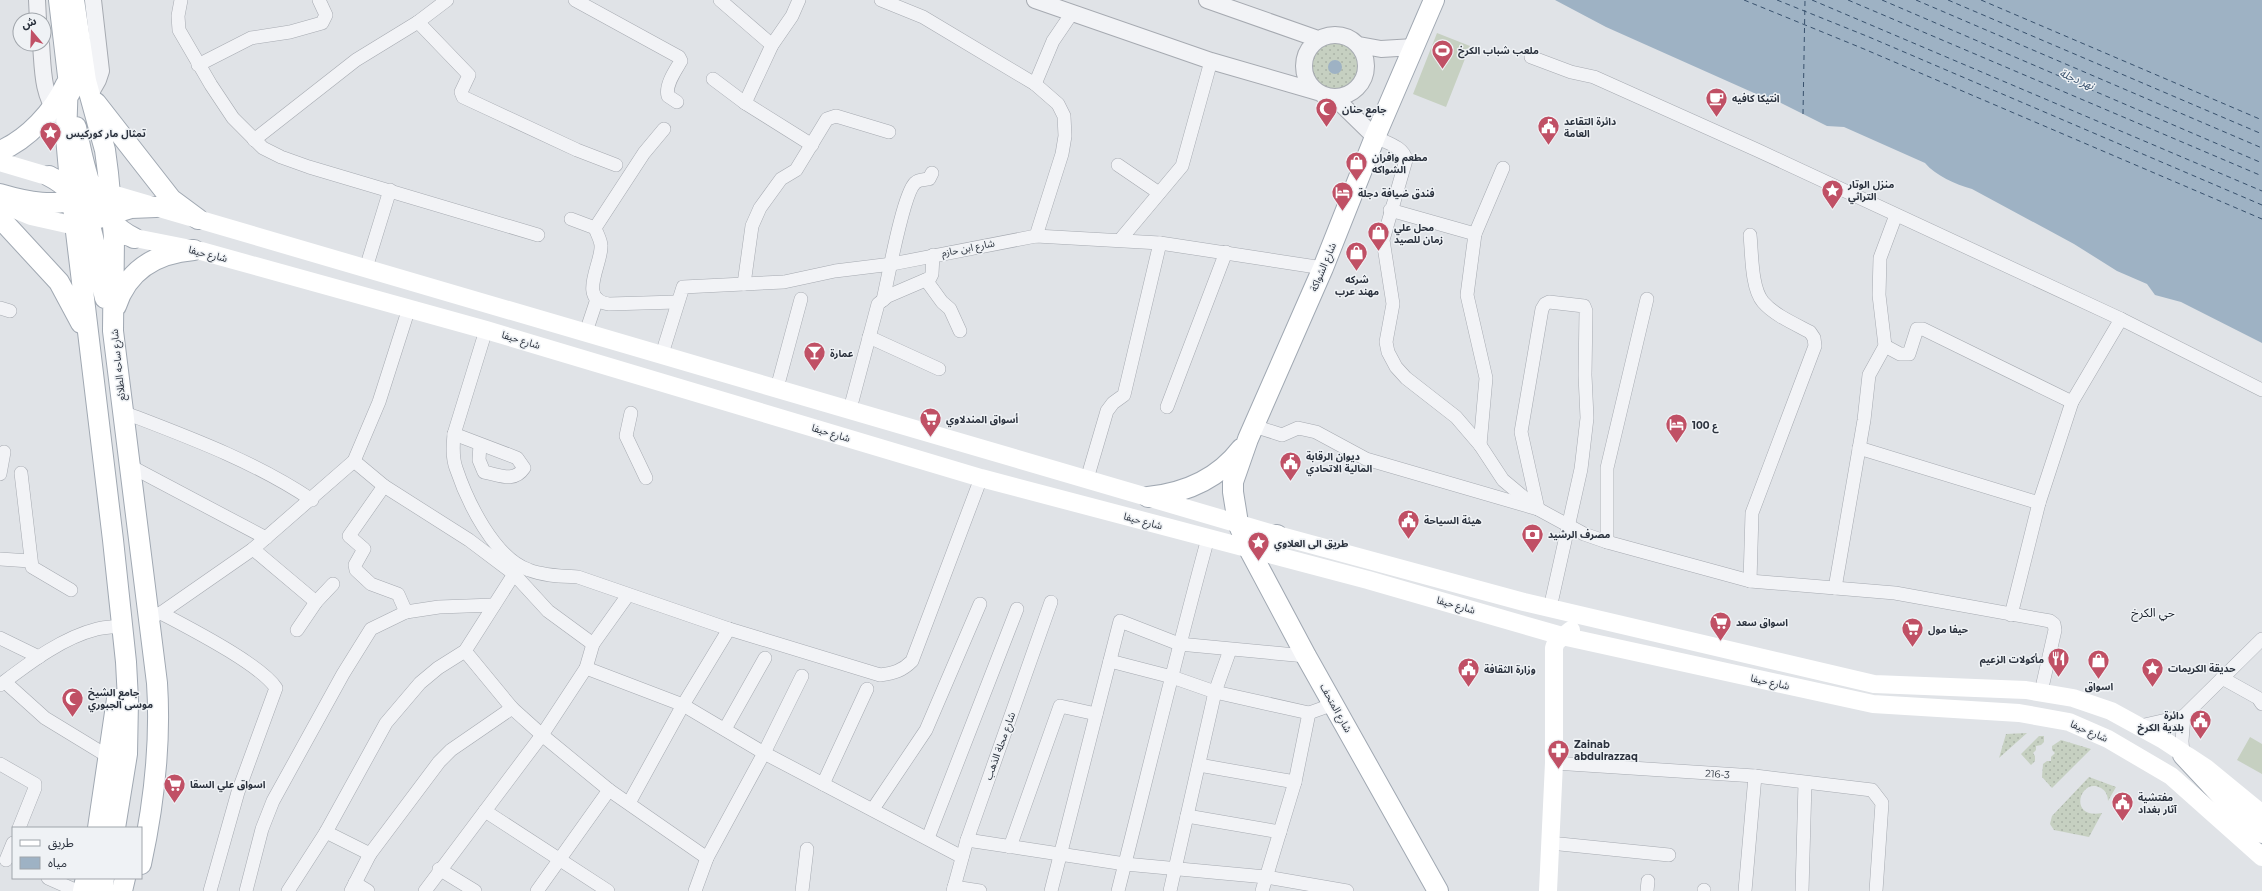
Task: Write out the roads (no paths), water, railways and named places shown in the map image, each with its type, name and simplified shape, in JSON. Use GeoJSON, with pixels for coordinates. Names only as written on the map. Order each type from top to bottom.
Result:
{"type":"FeatureCollection","features":[{"type":"Feature","properties":{"kind":"main road"},"geometry":{"type":"LineString","coordinates":[[59,0],[73,55]]}},
{"type":"Feature","properties":{"kind":"main road"},"geometry":{"type":"LineString","coordinates":[[73,55],[74,0]]}},
{"type":"Feature","properties":{"kind":"main road","name":"شارع الشواكة"},"geometry":{"type":"LineString","coordinates":[[1233,521],[1233,482],[1251,433],[1323,268],[1375,137],[1431,7]]}},
{"type":"Feature","properties":{"kind":"main road","name":"شارع ساحه الطلائع"},"geometry":{"type":"LineString","coordinates":[[73,55],[68,80],[71,126],[114,311],[113,331],[130,466],[155,620]]}},
{"type":"Feature","properties":{"kind":"main road","name":"شارع ساحه الطلائع"},"geometry":{"type":"LineString","coordinates":[[73,55],[90,94],[105,150],[108,173],[90,210],[88,338],[113,540],[122,633]]}},
{"type":"Feature","properties":{"kind":"main road"},"geometry":{"type":"LineString","coordinates":[[0,151],[26,134],[52,107],[62,94],[68,80]]}},
{"type":"Feature","properties":{"kind":"main road"},"geometry":{"type":"LineString","coordinates":[[90,94],[171,199],[198,219]]}},
{"type":"Feature","properties":{"kind":"main road"},"geometry":{"type":"LineString","coordinates":[[0,162],[49,176],[63,184],[90,210],[134,238]]}},
{"type":"Feature","properties":{"kind":"main road"},"geometry":{"type":"LineString","coordinates":[[0,194],[37,202],[90,210]]}},
{"type":"Feature","properties":{"kind":"main road"},"geometry":{"type":"LineString","coordinates":[[0,203],[31,216],[90,210],[156,207]]}},
{"type":"Feature","properties":{"kind":"main road","name":"شارع حيفا"},"geometry":{"type":"LineString","coordinates":[[156,207],[1277,535],[1524,602],[1874,684],[2026,690],[2073,698],[2103,708],[2140,726],[2183,755],[2206,768],[2262,814]]}},
{"type":"Feature","properties":{"kind":"main road"},"geometry":{"type":"LineString","coordinates":[[90,210],[113,331]]}},
{"type":"Feature","properties":{"kind":"main road"},"geometry":{"type":"LineString","coordinates":[[0,218],[59,282],[73,306],[88,338]]}},
{"type":"Feature","properties":{"kind":"main road","name":"شارع حيفا"},"geometry":{"type":"LineString","coordinates":[[134,238],[194,250],[409,308],[981,478],[1368,580],[1562,636],[1873,704],[2019,713],[2069,722],[2108,739],[2171,776],[2262,857]]}},
{"type":"Feature","properties":{"kind":"main road"},"geometry":{"type":"LineString","coordinates":[[114,311],[127,282],[141,267],[158,256],[178,251],[194,250]]}},
{"type":"Feature","properties":{"kind":"main road"},"geometry":{"type":"LineString","coordinates":[[1148,497],[1172,495],[1195,487],[1216,474],[1234,458],[1251,433]]}},
{"type":"Feature","properties":{"kind":"main road"},"geometry":{"type":"LineString","coordinates":[[1216,540],[1231,534],[1233,521]]}},
{"type":"Feature","properties":{"kind":"main road","name":"شارع المتحف"},"geometry":{"type":"LineString","coordinates":[[1233,521],[1249,548],[1306,656],[1438,891]]}},
{"type":"Feature","properties":{"kind":"main road"},"geometry":{"type":"LineString","coordinates":[[1249,548],[1264,538],[1277,535]]}},
{"type":"Feature","properties":{"kind":"main road"},"geometry":{"type":"LineString","coordinates":[[1524,602],[1547,652],[1553,676]]}},
{"type":"Feature","properties":{"kind":"main road"},"geometry":{"type":"LineString","coordinates":[[135,827],[146,740],[155,620]]}},
{"type":"Feature","properties":{"kind":"main road"},"geometry":{"type":"LineString","coordinates":[[142,859],[155,789],[160,720],[155,620]]}},
{"type":"Feature","properties":{"kind":"main road"},"geometry":{"type":"LineString","coordinates":[[1548,891],[1554,763],[1554,648],[1556,642],[1562,636],[1577,627],[1606,622]]}},
{"type":"Feature","properties":{"kind":"main road"},"geometry":{"type":"LineString","coordinates":[[98,827],[109,758],[122,633]]}},
{"type":"Feature","properties":{"kind":"main road"},"geometry":{"type":"LineString","coordinates":[[115,827],[127,754],[128,700],[122,633]]}},
{"type":"Feature","properties":{"kind":"main road"},"geometry":{"type":"LineString","coordinates":[[2183,755],[2226,801],[2262,833]]}},
{"type":"Feature","properties":{"kind":"main road"},"geometry":{"type":"LineString","coordinates":[[83,891],[86,879]]}},
{"type":"Feature","properties":{"kind":"main road"},"geometry":{"type":"LineString","coordinates":[[102,891],[104,879]]}},
{"type":"Feature","properties":{"kind":"main road"},"geometry":{"type":"LineString","coordinates":[[122,891],[125,879]]}},
{"type":"Feature","properties":{"kind":"main road"},"geometry":{"type":"LineString","coordinates":[[135,891],[138,879]]}},
{"type":"Feature","properties":{"kind":"street"},"geometry":{"type":"LineString","coordinates":[[36,0],[37,12]]}},
{"type":"Feature","properties":{"kind":"street"},"geometry":{"type":"LineString","coordinates":[[90,94],[101,71],[93,0]]}},
{"type":"Feature","properties":{"kind":"street"},"geometry":{"type":"LineString","coordinates":[[192,0],[181,0],[178,16],[179,30],[198,65],[233,118],[263,148],[281,157],[538,235]]}},
{"type":"Feature","properties":{"kind":"street"},"geometry":{"type":"LineString","coordinates":[[198,65],[251,38],[290,32],[322,23],[325,20],[326,15],[319,0]]}},
{"type":"Feature","properties":{"kind":"street"},"geometry":{"type":"LineString","coordinates":[[254,140],[356,60],[418,22],[447,0]]}},
{"type":"Feature","properties":{"kind":"street"},"geometry":{"type":"LineString","coordinates":[[575,0],[679,57],[681,61],[673,75],[667,92],[668,96],[677,102]]}},
{"type":"Feature","properties":{"kind":"street"},"geometry":{"type":"LineString","coordinates":[[720,0],[772,45]]}},
{"type":"Feature","properties":{"kind":"street"},"geometry":{"type":"LineString","coordinates":[[745,103],[772,45],[792,16],[799,0]]}},
{"type":"Feature","properties":{"kind":"street"},"geometry":{"type":"LineString","coordinates":[[880,0],[923,16],[1035,84],[1058,104],[1064,116],[1065,126],[1062,154],[1036,236]]}},
{"type":"Feature","properties":{"kind":"street"},"geometry":{"type":"LineString","coordinates":[[1035,0],[1211,61],[1334,97],[1375,137],[1400,149],[1405,154],[1405,167],[1390,210],[1383,240],[1393,304],[1386,342],[1388,352],[1396,367],[1406,378],[1456,417],[1480,444],[1503,480],[1538,509],[1568,526],[1607,542],[1750,581],[1895,593],[2050,621],[2054,624],[2055,630],[2041,692]]}},
{"type":"Feature","properties":{"kind":"street"},"geometry":{"type":"LineString","coordinates":[[1207,0],[1318,40]]}},
{"type":"Feature","properties":{"kind":"street"},"geometry":{"type":"LineString","coordinates":[[1035,84],[1053,41],[1072,14]]}},
{"type":"Feature","properties":{"kind":"street"},"geometry":{"type":"LineString","coordinates":[[418,22],[469,76],[461,92],[463,97],[577,150],[616,165]]}},
{"type":"Feature","properties":{"kind":"street"},"geometry":{"type":"LineString","coordinates":[[1318,92],[1308,81],[1304,66],[1308,51],[1318,40],[1328,35],[1339,35],[1350,38],[1359,45],[1365,55],[1366,67],[1364,79],[1351,92],[1334,97]]}},
{"type":"Feature","properties":{"kind":"street"},"geometry":{"type":"LineString","coordinates":[[1359,45],[1381,49],[1414,47]]}},
{"type":"Feature","properties":{"kind":"street"},"geometry":{"type":"LineString","coordinates":[[42,52],[45,90],[52,107],[71,126]]}},
{"type":"Feature","properties":{"kind":"street"},"geometry":{"type":"LineString","coordinates":[[1531,57],[1571,72],[1594,77],[1757,150],[2121,319],[2262,390]]}},
{"type":"Feature","properties":{"kind":"street"},"geometry":{"type":"LineString","coordinates":[[1120,240],[1182,166],[1211,61]]}},
{"type":"Feature","properties":{"kind":"street"},"geometry":{"type":"LineString","coordinates":[[713,79],[745,103],[812,145]]}},
{"type":"Feature","properties":{"kind":"street"},"geometry":{"type":"LineString","coordinates":[[744,284],[752,226],[755,217],[781,179],[796,170],[831,116],[889,132]]}},
{"type":"Feature","properties":{"kind":"street"},"geometry":{"type":"LineString","coordinates":[[595,228],[644,153],[664,129]]}},
{"type":"Feature","properties":{"kind":"street"},"geometry":{"type":"LineString","coordinates":[[1118,165],[1159,194]]}},
{"type":"Feature","properties":{"kind":"street"},"geometry":{"type":"LineString","coordinates":[[1480,444],[1486,378],[1467,296],[1475,234],[1503,168]]}},
{"type":"Feature","properties":{"kind":"street"},"geometry":{"type":"LineString","coordinates":[[883,300],[901,217],[913,185],[921,180],[929,179],[932,173]]}},
{"type":"Feature","properties":{"kind":"street"},"geometry":{"type":"LineString","coordinates":[[366,268],[390,190]]}},
{"type":"Feature","properties":{"kind":"street"},"geometry":{"type":"LineString","coordinates":[[1390,210],[1475,234]]}},
{"type":"Feature","properties":{"kind":"street"},"geometry":{"type":"LineString","coordinates":[[1835,588],[1860,448],[1869,375],[1884,346],[1879,295],[1880,258],[1896,215]]}},
{"type":"Feature","properties":{"kind":"street"},"geometry":{"type":"LineString","coordinates":[[571,219],[595,228]]}},
{"type":"Feature","properties":{"kind":"street"},"geometry":{"type":"LineString","coordinates":[[595,228],[601,246],[592,285],[594,295],[597,299],[602,303],[610,304],[677,302]]}},
{"type":"Feature","properties":{"kind":"street"},"geometry":{"type":"LineString","coordinates":[[1750,235],[1753,271],[1758,292],[1763,302],[1772,310],[1810,332],[1814,338],[1815,346],[1752,513],[1750,581]]}},
{"type":"Feature","properties":{"kind":"street","name":"شارع ابن حازم"},"geometry":{"type":"LineString","coordinates":[[662,354],[677,302],[683,287],[784,282],[835,271],[892,264],[1036,236],[1160,243],[1323,268]]}},
{"type":"Feature","properties":{"kind":"street"},"geometry":{"type":"LineString","coordinates":[[1087,479],[1107,411],[1113,403],[1124,395],[1160,243]]}},
{"type":"Feature","properties":{"kind":"street"},"geometry":{"type":"LineString","coordinates":[[1167,407],[1226,252]]}},
{"type":"Feature","properties":{"kind":"street"},"geometry":{"type":"LineString","coordinates":[[850,409],[878,304],[883,300],[926,280],[932,274],[933,255]]}},
{"type":"Feature","properties":{"kind":"street"},"geometry":{"type":"LineString","coordinates":[[926,280],[942,302],[950,309],[960,331]]}},
{"type":"Feature","properties":{"kind":"street"},"geometry":{"type":"LineString","coordinates":[[586,332],[597,299]]}},
{"type":"Feature","properties":{"kind":"street"},"geometry":{"type":"LineString","coordinates":[[777,388],[801,299]]}},
{"type":"Feature","properties":{"kind":"street"},"geometry":{"type":"LineString","coordinates":[[1607,542],[1607,468],[1647,299]]}},
{"type":"Feature","properties":{"kind":"street"},"geometry":{"type":"LineString","coordinates":[[1538,509],[1521,432],[1542,309],[1545,304],[1549,302],[1579,304],[1584,306],[1586,311],[1585,375],[1587,418],[1581,469],[1550,608]]}},
{"type":"Feature","properties":{"kind":"street"},"geometry":{"type":"LineString","coordinates":[[210,891],[238,792],[276,688],[272,682],[245,662],[155,620],[254,549],[312,500],[354,461],[379,402],[409,308]]}},
{"type":"Feature","properties":{"kind":"street"},"geometry":{"type":"LineString","coordinates":[[2011,615],[2038,503],[2072,402],[2121,319]]}},
{"type":"Feature","properties":{"kind":"street"},"geometry":{"type":"LineString","coordinates":[[1884,346],[1900,354],[1909,354],[1916,329],[1923,329],[2072,402]]}},
{"type":"Feature","properties":{"kind":"street"},"geometry":{"type":"LineString","coordinates":[[486,330],[454,434],[453,451],[456,467],[472,504],[494,543],[510,558],[528,570],[549,575],[578,577],[729,629],[880,675],[903,670],[912,661],[981,478]]}},
{"type":"Feature","properties":{"kind":"street"},"geometry":{"type":"LineString","coordinates":[[869,338],[939,369]]}},
{"type":"Feature","properties":{"kind":"street"},"geometry":{"type":"LineString","coordinates":[[123,412],[206,443],[285,482],[312,500]]}},
{"type":"Feature","properties":{"kind":"street"},"geometry":{"type":"LineString","coordinates":[[631,413],[626,436],[646,478]]}},
{"type":"Feature","properties":{"kind":"street"},"geometry":{"type":"LineString","coordinates":[[1251,433],[1282,435],[1298,428],[1316,432],[1366,459],[1538,509]]}},
{"type":"Feature","properties":{"kind":"street"},"geometry":{"type":"LineString","coordinates":[[454,434],[480,444]]}},
{"type":"Feature","properties":{"kind":"street"},"geometry":{"type":"LineString","coordinates":[[1860,448],[2038,503]]}},
{"type":"Feature","properties":{"kind":"street"},"geometry":{"type":"LineString","coordinates":[[0,474],[4,452]]}},
{"type":"Feature","properties":{"kind":"street"},"geometry":{"type":"LineString","coordinates":[[354,461],[384,486],[469,540],[514,574],[548,611],[592,644]]}},
{"type":"Feature","properties":{"kind":"street"},"geometry":{"type":"LineString","coordinates":[[130,466],[266,538]]}},
{"type":"Feature","properties":{"kind":"street"},"geometry":{"type":"LineString","coordinates":[[21,473],[30,561],[36,571],[71,590]]}},
{"type":"Feature","properties":{"kind":"street"},"geometry":{"type":"LineString","coordinates":[[384,486],[349,536],[364,549],[355,565],[356,570],[371,584],[398,594],[406,612]]}},
{"type":"Feature","properties":{"kind":"street"},"geometry":{"type":"LineString","coordinates":[[1118,891],[1179,644],[1216,540]]}},
{"type":"Feature","properties":{"kind":"street"},"geometry":{"type":"LineString","coordinates":[[254,549],[316,602]]}},
{"type":"Feature","properties":{"kind":"street"},"geometry":{"type":"LineString","coordinates":[[0,559],[30,561]]}},
{"type":"Feature","properties":{"kind":"street"},"geometry":{"type":"LineString","coordinates":[[288,891],[326,832],[386,723],[420,683],[438,668],[465,651],[514,574]]}},
{"type":"Feature","properties":{"kind":"street"},"geometry":{"type":"LineString","coordinates":[[297,630],[316,602],[332,584]]}},
{"type":"Feature","properties":{"kind":"street"},"geometry":{"type":"LineString","coordinates":[[425,891],[439,870],[542,735],[586,668],[592,644],[628,595]]}},
{"type":"Feature","properties":{"kind":"street","name":"شارع محلة الذهب"},"geometry":{"type":"LineString","coordinates":[[954,889],[967,840],[1051,602]]}},
{"type":"Feature","properties":{"kind":"street"},"geometry":{"type":"LineString","coordinates":[[874,809],[926,730],[980,604]]}},
{"type":"Feature","properties":{"kind":"street"},"geometry":{"type":"LineString","coordinates":[[246,891],[262,829],[273,801],[342,674],[371,629],[406,612],[438,607],[494,605]]}},
{"type":"Feature","properties":{"kind":"street"},"geometry":{"type":"LineString","coordinates":[[928,838],[1017,609]]}},
{"type":"Feature","properties":{"kind":"street"},"geometry":{"type":"LineString","coordinates":[[1051,891],[1120,620],[1179,644],[1306,656]]}},
{"type":"Feature","properties":{"kind":"street"},"geometry":{"type":"LineString","coordinates":[[109,758],[45,718],[2,683],[39,657],[74,638],[97,629],[122,633]]}},
{"type":"Feature","properties":{"kind":"street"},"geometry":{"type":"LineString","coordinates":[[629,803],[683,705],[729,629]]}},
{"type":"Feature","properties":{"kind":"street"},"geometry":{"type":"LineString","coordinates":[[0,638],[39,657]]}},
{"type":"Feature","properties":{"kind":"street"},"geometry":{"type":"LineString","coordinates":[[2140,726],[2184,716],[2262,639]]}},
{"type":"Feature","properties":{"kind":"street"},"geometry":{"type":"LineString","coordinates":[[1170,891],[1215,692],[1230,650]]}},
{"type":"Feature","properties":{"kind":"street"},"geometry":{"type":"LineString","coordinates":[[465,651],[512,708],[542,735],[609,790],[707,858]]}},
{"type":"Feature","properties":{"kind":"street"},"geometry":{"type":"LineString","coordinates":[[725,730],[765,658]]}},
{"type":"Feature","properties":{"kind":"street"},"geometry":{"type":"LineString","coordinates":[[1110,661],[1172,677],[1215,692],[1309,713],[1334,704]]}},
{"type":"Feature","properties":{"kind":"street"},"geometry":{"type":"LineString","coordinates":[[586,668],[683,705],[764,753],[874,809],[962,857]]}},
{"type":"Feature","properties":{"kind":"street"},"geometry":{"type":"LineString","coordinates":[[695,891],[707,858],[764,753],[802,676]]}},
{"type":"Feature","properties":{"kind":"street"},"geometry":{"type":"LineString","coordinates":[[2222,678],[2258,698],[2262,704]]}},
{"type":"Feature","properties":{"kind":"street"},"geometry":{"type":"LineString","coordinates":[[823,784],[867,689]]}},
{"type":"Feature","properties":{"kind":"street"},"geometry":{"type":"LineString","coordinates":[[1010,847],[1060,706],[1096,714]]}},
{"type":"Feature","properties":{"kind":"street"},"geometry":{"type":"LineString","coordinates":[[368,891],[353,887],[370,854],[439,762],[451,750],[512,708]]}},
{"type":"Feature","properties":{"kind":"street"},"geometry":{"type":"LineString","coordinates":[[1262,891],[1295,782],[1309,713]]}},
{"type":"Feature","properties":{"kind":"street"},"geometry":{"type":"LineString","coordinates":[[2183,755],[2182,741],[2184,716]]}},
{"type":"Feature","properties":{"kind":"street","name":"216-3"},"geometry":{"type":"LineString","coordinates":[[1554,763],[1755,776],[1872,790],[1882,803],[1876,891]]}},
{"type":"Feature","properties":{"kind":"street"},"geometry":{"type":"LineString","coordinates":[[0,764],[35,784],[35,788],[19,827]]}},
{"type":"Feature","properties":{"kind":"street"},"geometry":{"type":"LineString","coordinates":[[1198,765],[1295,782]]}},
{"type":"Feature","properties":{"kind":"street"},"geometry":{"type":"LineString","coordinates":[[1745,891],[1755,776]]}},
{"type":"Feature","properties":{"kind":"street"},"geometry":{"type":"LineString","coordinates":[[1802,891],[1805,783]]}},
{"type":"Feature","properties":{"kind":"street"},"geometry":{"type":"LineString","coordinates":[[537,891],[609,790]]}},
{"type":"Feature","properties":{"kind":"street"},"geometry":{"type":"LineString","coordinates":[[485,811],[560,858],[608,891]]}},
{"type":"Feature","properties":{"kind":"street"},"geometry":{"type":"LineString","coordinates":[[1187,816],[1280,832]]}},
{"type":"Feature","properties":{"kind":"street"},"geometry":{"type":"LineString","coordinates":[[326,832],[370,854]]}},
{"type":"Feature","properties":{"kind":"street"},"geometry":{"type":"LineString","coordinates":[[967,840],[1125,864],[1175,867],[1266,877],[1347,891]]}},
{"type":"Feature","properties":{"kind":"street"},"geometry":{"type":"LineString","coordinates":[[1550,843],[1669,855]]}},
{"type":"Feature","properties":{"kind":"street"},"geometry":{"type":"LineString","coordinates":[[6,860],[12,845]]}},
{"type":"Feature","properties":{"kind":"street"},"geometry":{"type":"LineString","coordinates":[[802,891],[807,849]]}},
{"type":"Feature","properties":{"kind":"street"},"geometry":{"type":"LineString","coordinates":[[439,870],[475,891]]}},
{"type":"Feature","properties":{"kind":"street"},"geometry":{"type":"LineString","coordinates":[[50,879],[77,891]]}},
{"type":"Feature","properties":{"kind":"street"},"geometry":{"type":"LineString","coordinates":[[954,889],[980,891]]}},
{"type":"Feature","properties":{"kind":"water","name":"نهر دجلة"},"geometry":{"type":"Polygon","coordinates":[[[1555,0],[2262,0],[2262,343],[2181,302],[2155,295],[2147,284],[2117,271],[2074,244],[1972,189],[1946,179],[1929,168],[1925,163],[1844,127],[1827,126],[1777,101],[1754,93],[1606,27],[1555,0]]]}},
{"type":"Feature","properties":{"kind":"water"},"geometry":{"type":"Polygon","coordinates":[[[1332,60],[1338,60],[1342,64],[1342,70],[1338,74],[1332,74],[1328,70],[1328,64],[1332,60]]]}},
{"type":"Feature","properties":{"kind":"place","name":"ملعب شباب الكرخ"},"geometry":{"type":"Point","coordinates":[1442,70]}},
{"type":"Feature","properties":{"kind":"place","name":"انتيكا كافيه"},"geometry":{"type":"Point","coordinates":[1717,118]}},
{"type":"Feature","properties":{"kind":"place","name":"جامع حنان"},"geometry":{"type":"Point","coordinates":[1326,128]}},
{"type":"Feature","properties":{"kind":"place","name":"دائرة التقاعد العامة"},"geometry":{"type":"Point","coordinates":[1548,146]}},
{"type":"Feature","properties":{"kind":"place","name":"تمثال مار كوركيس"},"geometry":{"type":"Point","coordinates":[51,152]}},
{"type":"Feature","properties":{"kind":"place","name":"مطعم وافران الشواكه"},"geometry":{"type":"Point","coordinates":[1356,182]}},
{"type":"Feature","properties":{"kind":"place","name":"منزل الوتار التراثي"},"geometry":{"type":"Point","coordinates":[1833,210]}},
{"type":"Feature","properties":{"kind":"place","name":"فندق ضيافة دجلة"},"geometry":{"type":"Point","coordinates":[1342,212]}},
{"type":"Feature","properties":{"kind":"place","name":"محل علي زمان للصيد"},"geometry":{"type":"Point","coordinates":[1379,252]}},
{"type":"Feature","properties":{"kind":"place","name":"شركه مهند عرب"},"geometry":{"type":"Point","coordinates":[1357,272]}},
{"type":"Feature","properties":{"kind":"place","name":"عمارة"},"geometry":{"type":"Point","coordinates":[814,372]}},
{"type":"Feature","properties":{"kind":"place","name":"أسواق المندلاوي"},"geometry":{"type":"Point","coordinates":[931,438]}},
{"type":"Feature","properties":{"kind":"place","name":"100 ع"},"geometry":{"type":"Point","coordinates":[1676,444]}},
{"type":"Feature","properties":{"kind":"place","name":"ديوان الرقابة المالية الاتحادي"},"geometry":{"type":"Point","coordinates":[1291,482]}},
{"type":"Feature","properties":{"kind":"place","name":"هيئة السياحة"},"geometry":{"type":"Point","coordinates":[1408,540]}},
{"type":"Feature","properties":{"kind":"place","name":"مصرف الرشيد"},"geometry":{"type":"Point","coordinates":[1533,554]}},
{"type":"Feature","properties":{"kind":"place","name":"طريق الى العلاوي"},"geometry":{"type":"Point","coordinates":[1259,562]}},
{"type":"Feature","properties":{"kind":"place","name":"اسواق سعد"},"geometry":{"type":"Point","coordinates":[1720,642]}},
{"type":"Feature","properties":{"kind":"place","name":"حيفا مول"},"geometry":{"type":"Point","coordinates":[1912,648]}},
{"type":"Feature","properties":{"kind":"place","name":"مأكولات الزعيم"},"geometry":{"type":"Point","coordinates":[2059,678]}},
{"type":"Feature","properties":{"kind":"place","name":"اسواق"},"geometry":{"type":"Point","coordinates":[2099,680]}},
{"type":"Feature","properties":{"kind":"place","name":"وزارة الثقافة"},"geometry":{"type":"Point","coordinates":[1468,688]}},
{"type":"Feature","properties":{"kind":"place","name":"حديقة الكريمات"},"geometry":{"type":"Point","coordinates":[2152,688]}},
{"type":"Feature","properties":{"kind":"place","name":"جامع الشيخ موسى الجبوري"},"geometry":{"type":"Point","coordinates":[73,718]}},
{"type":"Feature","properties":{"kind":"place","name":"دائرة بلدية الكرخ"},"geometry":{"type":"Point","coordinates":[2200,740]}},
{"type":"Feature","properties":{"kind":"place","name":"Zainab abdulrazzaq"},"geometry":{"type":"Point","coordinates":[1558,770]}},
{"type":"Feature","properties":{"kind":"place","name":"اسواق علي السقا"},"geometry":{"type":"Point","coordinates":[175,804]}},
{"type":"Feature","properties":{"kind":"place","name":"مفتشية آثار بغداد"},"geometry":{"type":"Point","coordinates":[2122,822]}},
{"type":"Feature","properties":{"kind":"district","name":"حي الكرخ"},"geometry":{"type":"Point","coordinates":[2153,612]}}]}
